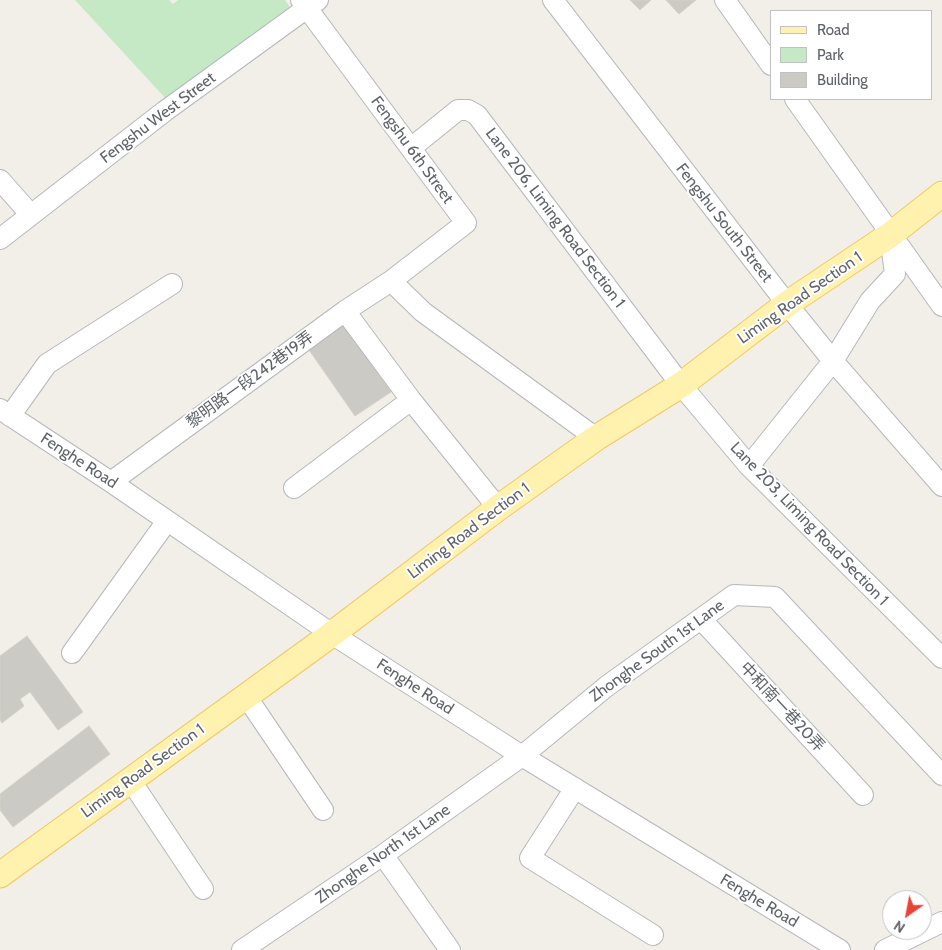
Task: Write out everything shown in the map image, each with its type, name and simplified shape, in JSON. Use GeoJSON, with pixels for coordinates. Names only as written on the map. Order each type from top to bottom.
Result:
{"type":"FeatureCollection","features":[{"type":"Feature","properties":{"kind":"main road","name":"Liming Road Section 1"},"geometry":{"type":"LineString","coordinates":[[0,874],[332,634],[498,508],[596,438],[681,386],[787,304],[890,234],[942,194]]}},
{"type":"Feature","properties":{"kind":"street","name":"Fengshu South Street"},"geometry":{"type":"LineString","coordinates":[[553,0],[832,361],[942,486]]}},
{"type":"Feature","properties":{"kind":"street"},"geometry":{"type":"LineString","coordinates":[[725,0],[770,64]]}},
{"type":"Feature","properties":{"kind":"street","name":"Fengshu 6th Street"},"geometry":{"type":"LineString","coordinates":[[309,3],[466,223],[391,281]]}},
{"type":"Feature","properties":{"kind":"street","name":"Fengshu West Street"},"geometry":{"type":"LineString","coordinates":[[0,239],[165,111],[309,3]]}},
{"type":"Feature","properties":{"kind":"street"},"geometry":{"type":"LineString","coordinates":[[796,100],[942,306]]}},
{"type":"Feature","properties":{"kind":"street","name":"Lane 206, Liming Road Section 1"},"geometry":{"type":"LineString","coordinates":[[411,148],[458,110],[468,110],[477,115],[681,386]]}},
{"type":"Feature","properties":{"kind":"street"},"geometry":{"type":"LineString","coordinates":[[0,180],[31,215]]}},
{"type":"Feature","properties":{"kind":"street"},"geometry":{"type":"LineString","coordinates":[[749,466],[832,361],[870,301],[895,274],[890,234]]}},
{"type":"Feature","properties":{"kind":"street"},"geometry":{"type":"LineString","coordinates":[[391,281],[423,312],[596,438]]}},
{"type":"Feature","properties":{"kind":"street","name":"黎明路一段242巷19弄"},"geometry":{"type":"LineString","coordinates":[[111,482],[345,310],[391,281]]}},
{"type":"Feature","properties":{"kind":"street"},"geometry":{"type":"LineString","coordinates":[[5,412],[47,364],[172,284]]}},
{"type":"Feature","properties":{"kind":"street"},"geometry":{"type":"LineString","coordinates":[[345,310],[410,400],[498,508]]}},
{"type":"Feature","properties":{"kind":"street","name":"Lane 203, Liming Road Section 1"},"geometry":{"type":"LineString","coordinates":[[681,386],[749,466],[942,658]]}},
{"type":"Feature","properties":{"kind":"street"},"geometry":{"type":"LineString","coordinates":[[294,488],[410,400]]}},
{"type":"Feature","properties":{"kind":"street","name":"Fenghe Road"},"geometry":{"type":"LineString","coordinates":[[5,412],[111,482],[332,634],[522,756],[840,950]]}},
{"type":"Feature","properties":{"kind":"street"},"geometry":{"type":"LineString","coordinates":[[72,653],[167,522]]}},
{"type":"Feature","properties":{"kind":"street","name":"Zhonghe South 1st Lane"},"geometry":{"type":"LineString","coordinates":[[522,756],[607,686],[734,595],[775,597],[942,775]]}},
{"type":"Feature","properties":{"kind":"street","name":"中和南一巷20弄"},"geometry":{"type":"LineString","coordinates":[[701,619],[863,795]]}},
{"type":"Feature","properties":{"kind":"street"},"geometry":{"type":"LineString","coordinates":[[246,696],[323,810]]}},
{"type":"Feature","properties":{"kind":"street","name":"Zhonghe North 1st Lane"},"geometry":{"type":"LineString","coordinates":[[242,950],[383,855],[522,756]]}},
{"type":"Feature","properties":{"kind":"street"},"geometry":{"type":"LineString","coordinates":[[131,781],[204,889]]}},
{"type":"Feature","properties":{"kind":"street"},"geometry":{"type":"LineString","coordinates":[[574,788],[530,858],[653,935]]}},
{"type":"Feature","properties":{"kind":"street"},"geometry":{"type":"LineString","coordinates":[[383,855],[450,950]]}},
{"type":"Feature","properties":{"kind":"street"},"geometry":{"type":"LineString","coordinates":[[885,950],[942,922]]}},
{"type":"Feature","properties":{"kind":"green space"},"geometry":{"type":"Polygon","coordinates":[[[75,0],[169,0],[173,4],[178,0],[285,0],[291,9],[167,100],[75,0]]]}},
{"type":"Feature","properties":{"kind":"building"},"geometry":{"type":"Polygon","coordinates":[[[630,0],[651,0],[640,10],[630,0]]]}},
{"type":"Feature","properties":{"kind":"building"},"geometry":{"type":"Polygon","coordinates":[[[666,0],[696,0],[679,14],[666,0]]]}},
{"type":"Feature","properties":{"kind":"building"},"geometry":{"type":"Polygon","coordinates":[[[343,323],[391,392],[355,416],[307,347],[343,323]]]}},
{"type":"Feature","properties":{"kind":"building"},"geometry":{"type":"Polygon","coordinates":[[[27,636],[83,712],[58,730],[30,692],[20,699],[24,706],[2,723],[0,720],[0,656],[27,636]]]}},
{"type":"Feature","properties":{"kind":"building"},"geometry":{"type":"Polygon","coordinates":[[[89,726],[110,754],[13,827],[0,810],[0,794],[89,726]]]}}]}
